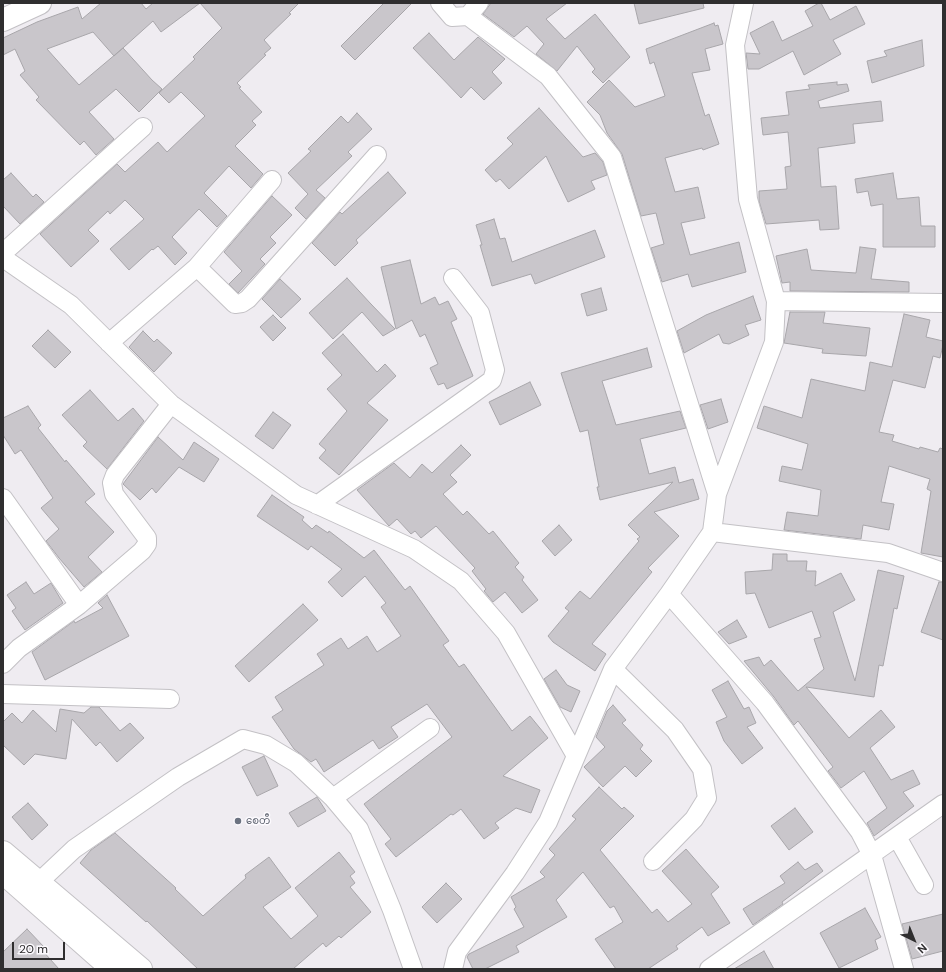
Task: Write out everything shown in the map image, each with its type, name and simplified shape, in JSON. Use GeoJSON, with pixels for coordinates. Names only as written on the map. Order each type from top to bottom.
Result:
{"type":"FeatureCollection","features":[{"type":"Feature","properties":{"kind":"main road"},"geometry":{"type":"LineString","coordinates":[[3,20],[40,3]]}},
{"type":"Feature","properties":{"kind":"main road"},"geometry":{"type":"LineString","coordinates":[[3,852],[141,969]]}},
{"type":"Feature","properties":{"kind":"main road"},"geometry":{"type":"LineString","coordinates":[[3,873],[112,969]]}},
{"type":"Feature","properties":{"kind":"street"},"geometry":{"type":"LineString","coordinates":[[440,3],[452,17],[474,9],[548,76],[612,157],[717,494]]}},
{"type":"Feature","properties":{"kind":"street"},"geometry":{"type":"LineString","coordinates":[[453,969],[457,952],[515,873],[548,822],[613,669],[669,594],[712,532],[717,494],[774,342],[776,301],[748,198],[736,45],[744,3]]}},
{"type":"Feature","properties":{"kind":"street"},"geometry":{"type":"LineString","coordinates":[[3,253],[143,128]]}},
{"type":"Feature","properties":{"kind":"street"},"geometry":{"type":"LineString","coordinates":[[197,266],[235,304],[242,303],[248,299],[376,155]]}},
{"type":"Feature","properties":{"kind":"street"},"geometry":{"type":"LineString","coordinates":[[109,343],[197,266],[272,180]]}},
{"type":"Feature","properties":{"kind":"street"},"geometry":{"type":"LineString","coordinates":[[3,258],[71,305],[171,404],[296,495],[414,549],[462,581],[506,633],[576,756]]}},
{"type":"Feature","properties":{"kind":"street"},"geometry":{"type":"LineString","coordinates":[[317,505],[492,380],[495,370],[480,313],[453,278]]}},
{"type":"Feature","properties":{"kind":"street"},"geometry":{"type":"LineString","coordinates":[[776,301],[943,303]]}},
{"type":"Feature","properties":{"kind":"street"},"geometry":{"type":"LineString","coordinates":[[3,664],[19,648],[79,605],[142,551],[147,544],[147,538],[114,494],[112,482],[115,475],[171,404]]}},
{"type":"Feature","properties":{"kind":"street"},"geometry":{"type":"LineString","coordinates":[[3,498],[79,605]]}},
{"type":"Feature","properties":{"kind":"street"},"geometry":{"type":"LineString","coordinates":[[712,532],[888,553],[943,572]]}},
{"type":"Feature","properties":{"kind":"street"},"geometry":{"type":"LineString","coordinates":[[669,594],[764,703],[860,832],[872,855],[904,969]]}},
{"type":"Feature","properties":{"kind":"street"},"geometry":{"type":"LineString","coordinates":[[613,669],[675,730],[702,769],[707,798],[694,819],[653,861]]}},
{"type":"Feature","properties":{"kind":"street"},"geometry":{"type":"LineString","coordinates":[[3,694],[170,700]]}},
{"type":"Feature","properties":{"kind":"street"},"geometry":{"type":"LineString","coordinates":[[333,798],[430,728]]}},
{"type":"Feature","properties":{"kind":"street"},"geometry":{"type":"LineString","coordinates":[[38,882],[74,849],[178,777],[243,739],[266,745],[296,763],[333,798],[359,829],[392,910],[413,969]]}},
{"type":"Feature","properties":{"kind":"street"},"geometry":{"type":"LineString","coordinates":[[709,969],[943,804]]}},
{"type":"Feature","properties":{"kind":"street"},"geometry":{"type":"LineString","coordinates":[[897,837],[924,885]]}},
{"type":"Feature","properties":{"kind":"building"},"geometry":{"type":"Polygon","coordinates":[[[101,3],[141,3],[146,9],[153,3],[200,3],[161,32],[153,21],[123,48],[162,89],[139,112],[116,89],[89,112],[114,139],[96,155],[84,141],[80,145],[36,100],[39,97],[20,75],[25,71],[15,49],[3,55],[3,38],[37,22],[78,7],[82,19],[101,3]],[[93,32],[47,49],[79,85],[114,56],[93,32]]]}},
{"type":"Feature","properties":{"kind":"building"},"geometry":{"type":"Polygon","coordinates":[[[200,3],[299,3],[289,13],[291,14],[264,40],[271,48],[264,54],[266,55],[237,83],[241,87],[239,88],[262,112],[252,121],[256,125],[235,146],[263,174],[251,188],[229,166],[204,193],[227,216],[217,227],[199,209],[172,237],[187,253],[175,265],[158,246],[153,250],[152,249],[129,270],[110,249],[144,219],[125,200],[110,214],[108,211],[88,230],[99,241],[71,267],[40,234],[117,164],[125,172],[158,142],[167,152],[205,116],[181,92],[169,103],[159,93],[195,59],[193,57],[222,28],[200,3]]]}},
{"type":"Feature","properties":{"kind":"building"},"geometry":{"type":"Polygon","coordinates":[[[384,3],[412,3],[355,60],[341,46],[384,3]]]}},
{"type":"Feature","properties":{"kind":"building"},"geometry":{"type":"Polygon","coordinates":[[[491,3],[567,3],[546,19],[565,39],[595,14],[630,57],[603,83],[592,72],[595,69],[577,46],[557,71],[536,54],[544,44],[527,26],[514,37],[483,14],[491,3]]]}},
{"type":"Feature","properties":{"kind":"building"},"geometry":{"type":"Polygon","coordinates":[[[634,3],[703,3],[704,8],[639,24],[634,3]]]}},
{"type":"Feature","properties":{"kind":"building"},"geometry":{"type":"Polygon","coordinates":[[[821,3],[830,20],[856,6],[865,24],[833,40],[841,54],[804,75],[793,51],[759,69],[748,69],[746,53],[760,54],[750,33],[773,21],[782,41],[813,26],[805,11],[821,3]]]}},
{"type":"Feature","properties":{"kind":"building"},"geometry":{"type":"Polygon","coordinates":[[[714,23],[715,26],[718,25],[723,44],[705,49],[710,70],[692,73],[705,116],[709,114],[719,144],[703,150],[702,148],[665,158],[675,192],[698,187],[705,218],[681,223],[690,255],[739,242],[746,272],[692,287],[688,274],[662,282],[651,248],[664,244],[656,213],[641,216],[622,154],[607,133],[600,115],[587,102],[609,80],[635,107],[665,96],[654,62],[650,64],[646,49],[714,23]]]}},
{"type":"Feature","properties":{"kind":"building"},"geometry":{"type":"Polygon","coordinates":[[[429,33],[454,60],[478,37],[505,59],[492,72],[502,83],[484,100],[471,87],[461,98],[413,48],[429,33]]]}},
{"type":"Feature","properties":{"kind":"building"},"geometry":{"type":"Polygon","coordinates":[[[922,40],[924,66],[872,83],[867,61],[887,56],[884,51],[922,40]]]}},
{"type":"Feature","properties":{"kind":"building"},"geometry":{"type":"Polygon","coordinates":[[[837,82],[837,85],[847,84],[849,91],[818,101],[820,108],[881,101],[883,121],[853,124],[855,143],[818,148],[821,187],[836,186],[839,229],[820,230],[819,220],[766,224],[759,201],[759,191],[787,189],[785,167],[791,166],[788,132],[763,135],[761,118],[789,115],[786,92],[810,89],[808,85],[837,82]]]}},
{"type":"Feature","properties":{"kind":"building"},"geometry":{"type":"Polygon","coordinates":[[[539,108],[583,157],[595,153],[603,162],[607,175],[591,181],[595,189],[568,202],[546,156],[509,189],[500,179],[496,182],[485,170],[513,144],[507,138],[539,108]]]}},
{"type":"Feature","properties":{"kind":"building"},"geometry":{"type":"Polygon","coordinates":[[[357,113],[372,129],[348,152],[352,156],[316,190],[325,198],[306,219],[295,208],[308,194],[288,173],[311,151],[308,149],[341,116],[348,123],[357,113]]]}},
{"type":"Feature","properties":{"kind":"building"},"geometry":{"type":"Polygon","coordinates":[[[388,172],[406,193],[356,240],[358,243],[335,266],[312,243],[340,212],[342,214],[388,172]]]}},
{"type":"Feature","properties":{"kind":"building"},"geometry":{"type":"Polygon","coordinates":[[[11,173],[33,197],[36,194],[44,202],[20,224],[3,206],[3,180],[11,173]]]}},
{"type":"Feature","properties":{"kind":"building"},"geometry":{"type":"Polygon","coordinates":[[[893,173],[897,199],[919,197],[921,226],[935,226],[935,247],[883,247],[883,204],[871,206],[868,191],[857,193],[855,179],[893,173]]]}},
{"type":"Feature","properties":{"kind":"building"},"geometry":{"type":"Polygon","coordinates":[[[272,196],[292,215],[270,237],[276,243],[260,259],[265,264],[238,293],[229,284],[242,271],[224,252],[272,196]]]}},
{"type":"Feature","properties":{"kind":"building"},"geometry":{"type":"Polygon","coordinates":[[[494,219],[500,239],[505,238],[512,262],[595,230],[605,257],[535,284],[531,274],[492,286],[480,245],[482,245],[476,225],[494,219]]]}},
{"type":"Feature","properties":{"kind":"building"},"geometry":{"type":"Polygon","coordinates":[[[860,247],[876,249],[871,279],[909,282],[909,292],[790,291],[790,282],[782,283],[776,256],[807,249],[811,270],[856,273],[860,247]]]}},
{"type":"Feature","properties":{"kind":"building"},"geometry":{"type":"Polygon","coordinates":[[[410,260],[421,304],[435,297],[439,305],[448,301],[457,319],[451,322],[473,376],[447,389],[444,383],[438,385],[430,368],[438,364],[425,334],[420,337],[412,320],[396,329],[381,267],[410,260]]]}},
{"type":"Feature","properties":{"kind":"building"},"geometry":{"type":"Polygon","coordinates":[[[347,278],[395,329],[383,336],[362,312],[333,339],[309,313],[347,278]]]}},
{"type":"Feature","properties":{"kind":"building"},"geometry":{"type":"Polygon","coordinates":[[[280,279],[301,299],[281,318],[262,299],[280,279]]]}},
{"type":"Feature","properties":{"kind":"building"},"geometry":{"type":"Polygon","coordinates":[[[601,288],[607,310],[587,316],[581,294],[601,288]]]}},
{"type":"Feature","properties":{"kind":"building"},"geometry":{"type":"Polygon","coordinates":[[[753,296],[761,320],[745,325],[749,335],[729,344],[723,343],[719,334],[684,353],[677,331],[706,315],[753,296]]]}},
{"type":"Feature","properties":{"kind":"building"},"geometry":{"type":"Polygon","coordinates":[[[790,312],[825,312],[823,323],[870,328],[866,356],[822,353],[823,349],[784,343],[790,312]]]}},
{"type":"Feature","properties":{"kind":"building"},"geometry":{"type":"Polygon","coordinates":[[[904,314],[930,320],[926,337],[943,341],[943,345],[940,358],[933,356],[925,388],[893,380],[879,432],[894,435],[892,441],[919,449],[920,447],[938,452],[940,448],[943,449],[943,557],[921,553],[931,491],[927,489],[930,479],[889,466],[881,502],[894,504],[889,530],[863,525],[861,539],[784,530],[787,512],[818,516],[821,490],[779,481],[782,466],[802,470],[808,444],[757,428],[764,406],[802,418],[811,379],[865,391],[870,362],[892,367],[904,314]]]}},
{"type":"Feature","properties":{"kind":"building"},"geometry":{"type":"Polygon","coordinates":[[[273,315],[286,328],[273,341],[260,327],[273,315]]]}},
{"type":"Feature","properties":{"kind":"building"},"geometry":{"type":"Polygon","coordinates":[[[48,330],[71,352],[55,368],[32,346],[48,330]]]}},
{"type":"Feature","properties":{"kind":"building"},"geometry":{"type":"Polygon","coordinates":[[[143,331],[154,342],[157,339],[172,353],[154,372],[129,347],[143,331]]]}},
{"type":"Feature","properties":{"kind":"building"},"geometry":{"type":"Polygon","coordinates":[[[343,334],[377,372],[385,364],[396,376],[367,403],[388,420],[339,475],[319,458],[326,450],[319,444],[347,411],[327,389],[342,375],[322,353],[343,334]]]}},
{"type":"Feature","properties":{"kind":"building"},"geometry":{"type":"Polygon","coordinates":[[[647,348],[652,367],[602,381],[616,425],[680,411],[686,428],[640,439],[649,474],[675,467],[679,483],[693,479],[699,499],[654,512],[679,536],[648,568],[652,572],[592,644],[606,654],[595,671],[553,642],[548,636],[569,611],[565,608],[580,591],[590,599],[639,541],[637,539],[640,537],[628,525],[673,482],[600,500],[597,487],[599,487],[588,430],[580,432],[561,373],[647,348]]]}},
{"type":"Feature","properties":{"kind":"building"},"geometry":{"type":"Polygon","coordinates":[[[530,382],[541,405],[500,425],[489,402],[530,382]]]}},
{"type":"Feature","properties":{"kind":"building"},"geometry":{"type":"Polygon","coordinates":[[[90,390],[118,421],[133,408],[144,421],[107,469],[83,446],[87,442],[62,415],[90,390]]]}},
{"type":"Feature","properties":{"kind":"building"},"geometry":{"type":"Polygon","coordinates":[[[721,399],[728,422],[708,429],[700,405],[721,399]]]}},
{"type":"Feature","properties":{"kind":"building"},"geometry":{"type":"Polygon","coordinates":[[[28,406],[41,425],[38,428],[65,462],[66,460],[95,494],[85,502],[114,532],[88,557],[102,572],[84,587],[46,541],[59,529],[41,508],[53,498],[21,450],[15,454],[3,435],[3,418],[28,406]]]}},
{"type":"Feature","properties":{"kind":"building"},"geometry":{"type":"Polygon","coordinates":[[[273,412],[291,425],[273,449],[255,436],[273,412]]]}},
{"type":"Feature","properties":{"kind":"building"},"geometry":{"type":"Polygon","coordinates":[[[158,437],[183,460],[194,442],[219,459],[204,482],[179,467],[156,493],[152,488],[140,500],[123,484],[158,437]]]}},
{"type":"Feature","properties":{"kind":"building"},"geometry":{"type":"Polygon","coordinates":[[[461,445],[471,455],[450,475],[457,482],[443,494],[463,515],[467,511],[489,534],[493,531],[519,563],[515,567],[524,577],[522,580],[538,600],[522,613],[505,592],[493,602],[484,591],[486,589],[472,571],[475,568],[436,526],[421,538],[415,531],[411,534],[397,519],[389,526],[357,490],[394,463],[410,478],[422,464],[432,473],[461,445]]]}},
{"type":"Feature","properties":{"kind":"building"},"geometry":{"type":"Polygon","coordinates":[[[272,495],[304,517],[302,520],[312,529],[316,525],[328,533],[329,531],[364,558],[374,550],[405,590],[410,586],[449,641],[443,645],[459,667],[464,664],[512,731],[530,716],[548,738],[503,776],[540,790],[531,813],[516,808],[495,823],[499,828],[484,839],[461,809],[453,815],[451,814],[396,857],[385,844],[391,839],[364,804],[452,737],[427,704],[391,727],[398,737],[379,749],[373,740],[324,772],[316,759],[311,762],[294,749],[272,717],[283,710],[275,697],[324,665],[317,654],[341,638],[348,649],[367,636],[377,652],[401,636],[381,607],[386,603],[365,576],[342,597],[328,582],[342,569],[311,546],[308,550],[257,516],[272,495]]]}},
{"type":"Feature","properties":{"kind":"building"},"geometry":{"type":"Polygon","coordinates":[[[559,525],[572,540],[555,556],[542,541],[559,525]]]}},
{"type":"Feature","properties":{"kind":"building"},"geometry":{"type":"Polygon","coordinates":[[[773,554],[787,554],[787,561],[807,561],[806,571],[816,571],[815,586],[841,573],[855,600],[833,612],[855,681],[878,570],[904,576],[897,609],[894,608],[883,666],[879,665],[874,697],[806,687],[849,738],[881,710],[895,727],[870,748],[891,780],[913,770],[920,784],[903,792],[914,806],[874,836],[867,823],[887,808],[864,771],[841,788],[828,771],[833,767],[798,721],[794,725],[774,697],[744,661],[759,657],[764,666],[771,660],[798,691],[824,669],[814,639],[821,637],[812,611],[769,628],[755,593],[746,594],[745,572],[772,570],[773,554]]]}},
{"type":"Feature","properties":{"kind":"building"},"geometry":{"type":"Polygon","coordinates":[[[26,582],[34,594],[51,583],[63,603],[25,630],[12,611],[16,608],[7,595],[26,582]]]}},
{"type":"Feature","properties":{"kind":"building"},"geometry":{"type":"Polygon","coordinates":[[[939,582],[943,582],[943,640],[921,632],[939,582]]]}},
{"type":"Feature","properties":{"kind":"building"},"geometry":{"type":"Polygon","coordinates":[[[107,595],[129,636],[45,680],[32,652],[74,621],[75,623],[103,608],[98,603],[107,595]]]}},
{"type":"Feature","properties":{"kind":"building"},"geometry":{"type":"Polygon","coordinates":[[[303,604],[318,620],[249,682],[235,666],[303,604]]]}},
{"type":"Feature","properties":{"kind":"building"},"geometry":{"type":"Polygon","coordinates":[[[737,620],[747,637],[729,644],[718,632],[737,620]]]}},
{"type":"Feature","properties":{"kind":"building"},"geometry":{"type":"Polygon","coordinates":[[[556,670],[567,685],[580,691],[571,712],[560,707],[544,679],[556,670]]]}},
{"type":"Feature","properties":{"kind":"building"},"geometry":{"type":"Polygon","coordinates":[[[728,681],[744,709],[749,707],[756,723],[747,727],[763,748],[742,764],[724,741],[716,722],[727,717],[712,690],[728,681]]]}},
{"type":"Feature","properties":{"kind":"building"},"geometry":{"type":"Polygon","coordinates":[[[613,705],[626,720],[622,723],[643,745],[640,749],[652,761],[636,777],[625,766],[603,787],[584,767],[605,747],[596,737],[607,711],[613,705]]]}},
{"type":"Feature","properties":{"kind":"building"},"geometry":{"type":"Polygon","coordinates":[[[91,707],[99,707],[120,731],[130,723],[144,738],[117,762],[100,742],[96,746],[72,719],[66,759],[35,754],[24,765],[3,745],[3,722],[12,713],[22,723],[33,710],[56,732],[60,709],[84,713],[91,707]]]}},
{"type":"Feature","properties":{"kind":"building"},"geometry":{"type":"Polygon","coordinates":[[[264,756],[278,786],[257,796],[242,767],[264,756]]]}},
{"type":"Feature","properties":{"kind":"building"},"geometry":{"type":"Polygon","coordinates":[[[599,787],[622,809],[624,807],[634,816],[600,850],[652,913],[657,909],[668,922],[692,904],[662,871],[686,849],[719,887],[711,894],[730,923],[708,936],[702,927],[676,946],[678,949],[648,969],[616,969],[595,939],[623,922],[614,906],[610,908],[583,872],[556,900],[567,917],[516,946],[519,952],[485,969],[473,969],[467,957],[469,954],[524,927],[514,909],[516,907],[511,897],[545,877],[540,872],[555,855],[549,849],[576,819],[572,816],[599,787]]]}},
{"type":"Feature","properties":{"kind":"building"},"geometry":{"type":"Polygon","coordinates":[[[317,797],[326,811],[298,827],[289,813],[317,797]]]}},
{"type":"Feature","properties":{"kind":"building"},"geometry":{"type":"Polygon","coordinates":[[[28,803],[48,825],[32,840],[12,817],[28,803]]]}},
{"type":"Feature","properties":{"kind":"building"},"geometry":{"type":"Polygon","coordinates":[[[795,808],[813,832],[789,850],[771,826],[795,808]]]}},
{"type":"Feature","properties":{"kind":"building"},"geometry":{"type":"Polygon","coordinates":[[[115,833],[176,888],[175,889],[203,916],[246,878],[245,875],[269,857],[291,887],[263,907],[291,939],[318,916],[295,888],[339,852],[355,872],[350,876],[355,883],[350,887],[371,912],[341,938],[339,936],[326,947],[323,943],[293,969],[198,969],[147,921],[146,922],[80,863],[91,850],[115,833]]]}},
{"type":"Feature","properties":{"kind":"building"},"geometry":{"type":"Polygon","coordinates":[[[798,862],[805,870],[817,863],[823,871],[782,902],[783,904],[753,925],[743,909],[785,883],[780,876],[798,862]]]}},
{"type":"Feature","properties":{"kind":"building"},"geometry":{"type":"Polygon","coordinates":[[[446,883],[462,899],[437,923],[422,907],[446,883]]]}},
{"type":"Feature","properties":{"kind":"building"},"geometry":{"type":"Polygon","coordinates":[[[865,908],[881,937],[875,940],[878,949],[839,968],[820,933],[865,908]]]}},
{"type":"Feature","properties":{"kind":"building"},"geometry":{"type":"Polygon","coordinates":[[[943,914],[943,951],[912,959],[902,924],[943,914]]]}},
{"type":"Feature","properties":{"kind":"building"},"geometry":{"type":"Polygon","coordinates":[[[27,929],[44,947],[41,949],[59,969],[3,969],[3,952],[27,929]]]}},
{"type":"Feature","properties":{"kind":"building"},"geometry":{"type":"Polygon","coordinates":[[[764,951],[774,969],[734,969],[764,951]]]}},
{"type":"Feature","properties":{"kind":"place","name":"စေတီ"},"geometry":{"type":"Point","coordinates":[238,821]}}]}
